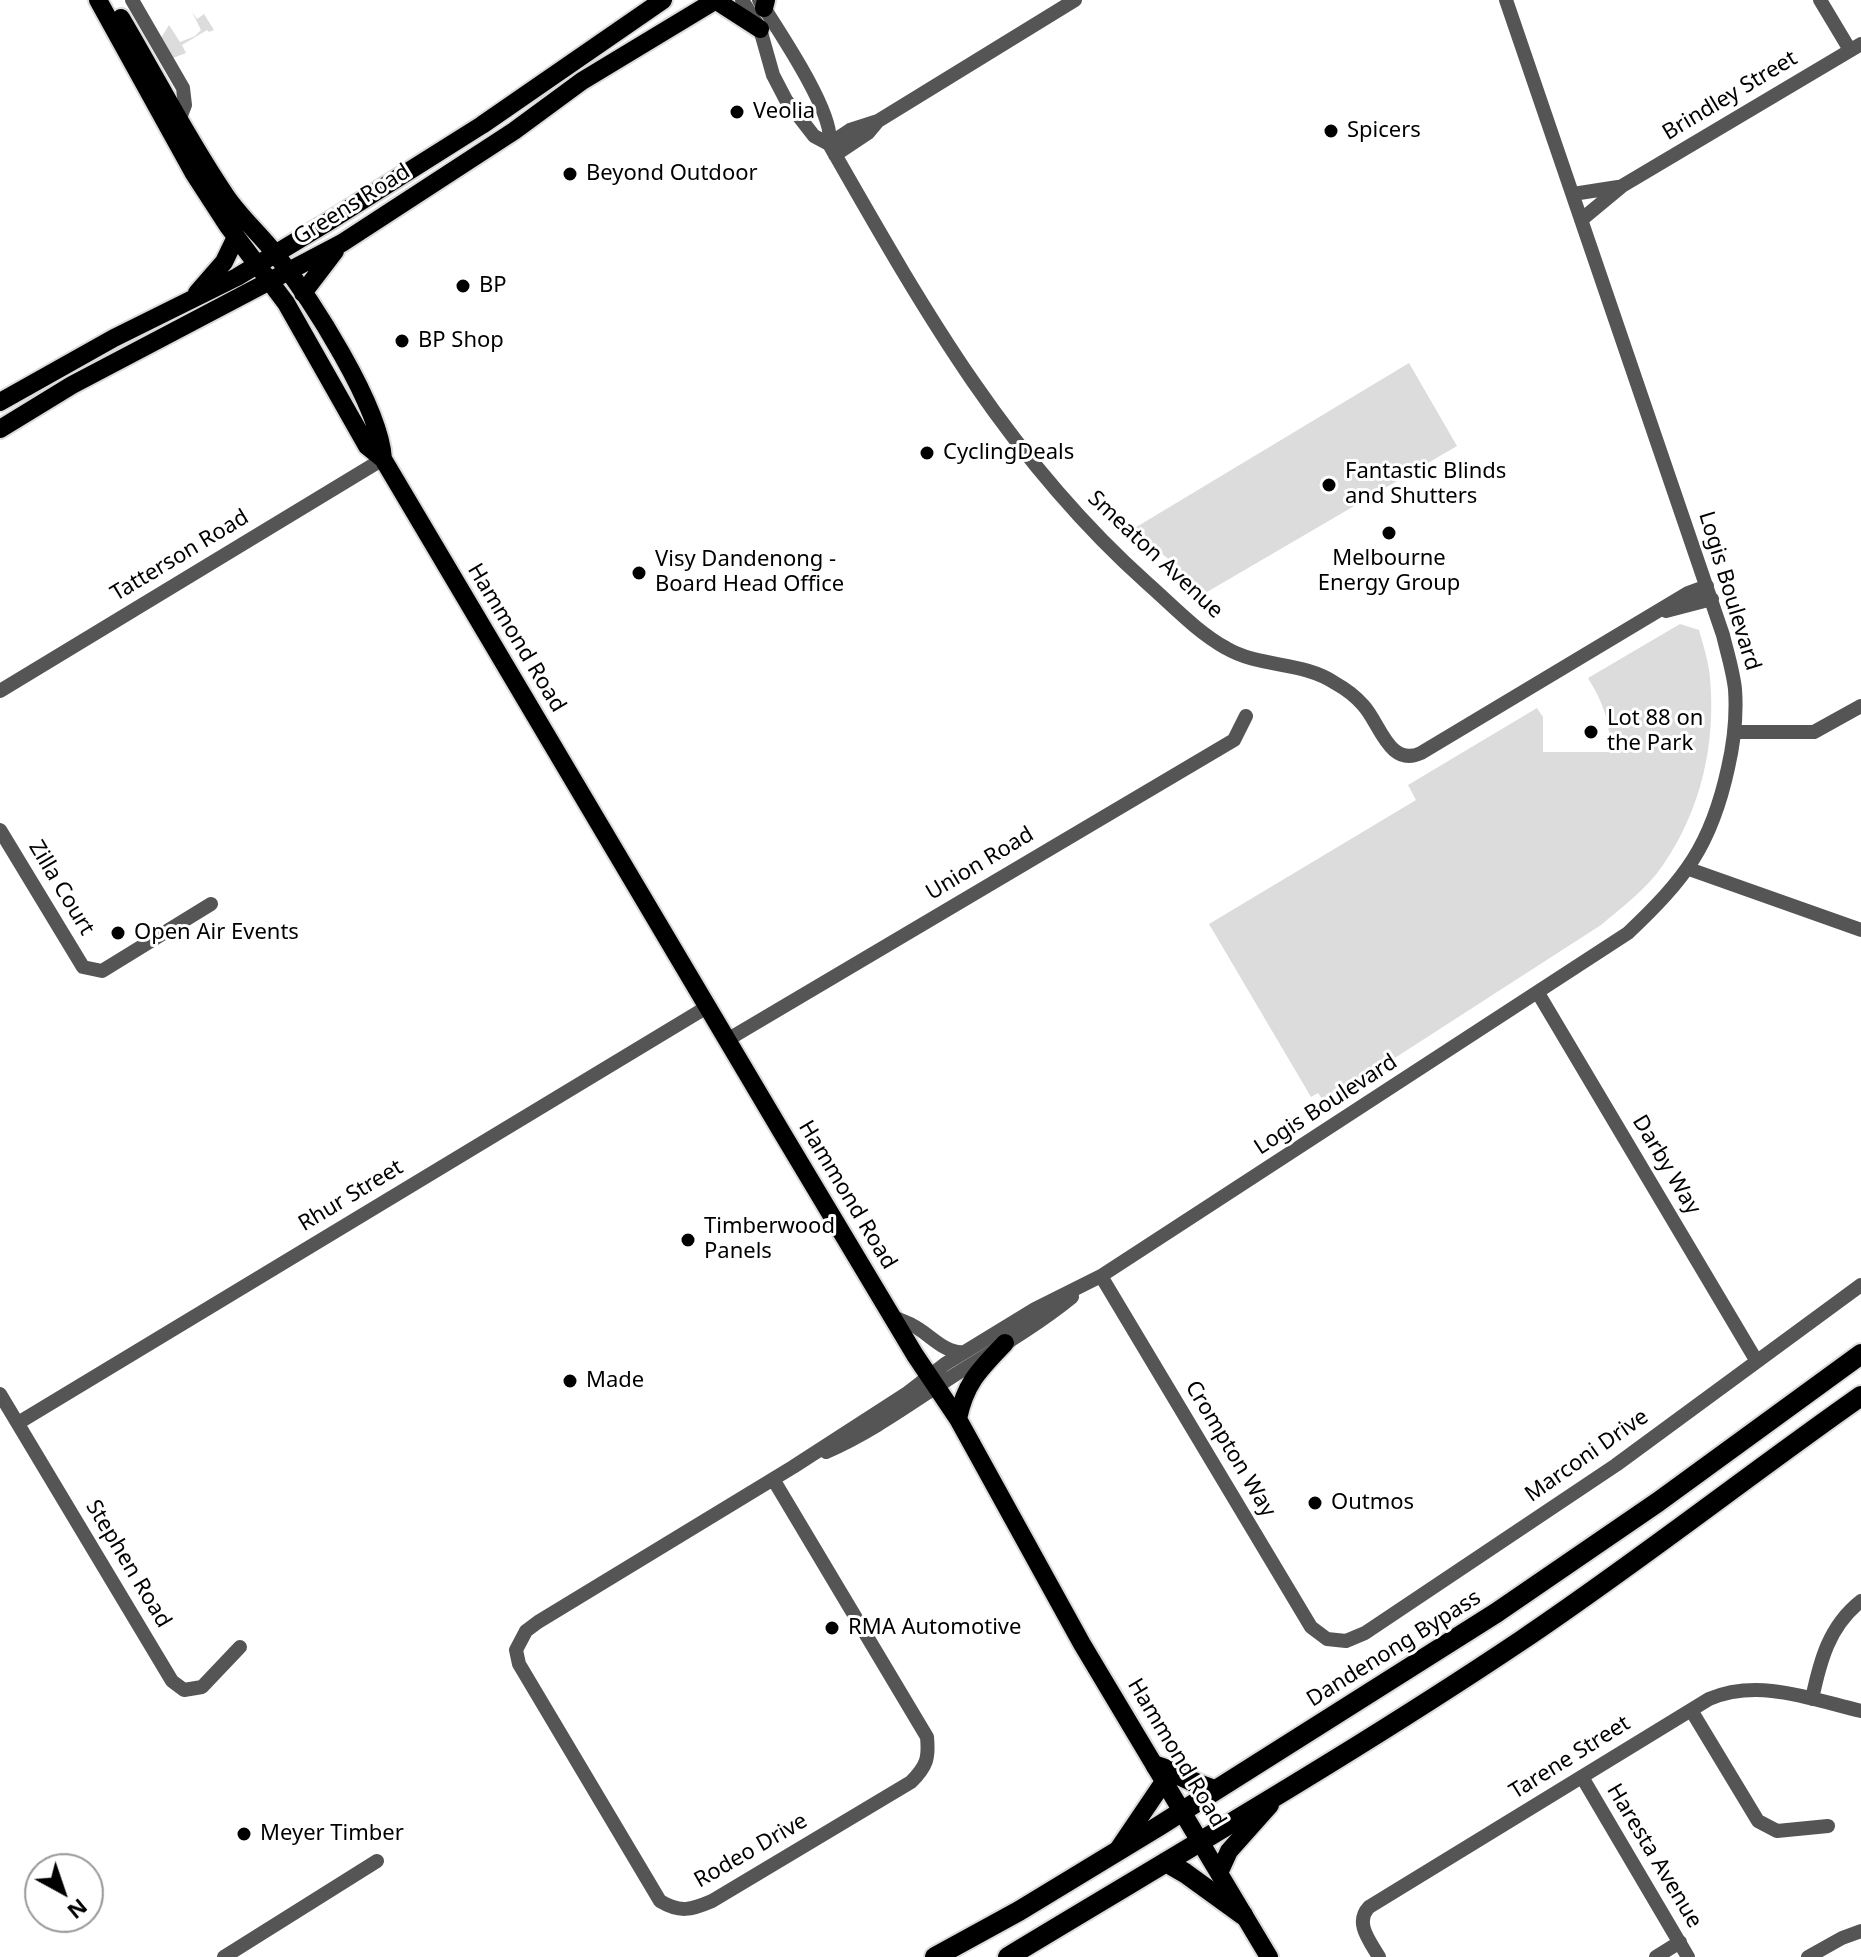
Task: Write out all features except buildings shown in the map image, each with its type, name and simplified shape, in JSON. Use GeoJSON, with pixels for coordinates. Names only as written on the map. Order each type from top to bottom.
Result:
{"type":"FeatureCollection","features":[{"type":"Feature","properties":{"kind":"highway","name":"Dandenong Bypass"},"geometry":{"type":"LineString","coordinates":[[935,1957],[1019,1911],[1183,1811],[1496,1613],[1658,1502],[1861,1354]]}},
{"type":"Feature","properties":{"kind":"highway"},"geometry":{"type":"LineString","coordinates":[[1008,1957],[1283,1791],[1524,1639],[1861,1396]]}},
{"type":"Feature","properties":{"kind":"highway"},"geometry":{"type":"LineString","coordinates":[[1161,1773],[1174,1771],[1201,1787],[1216,1790]]}},
{"type":"Feature","properties":{"kind":"highway"},"geometry":{"type":"LineString","coordinates":[[1166,1862],[1243,1915]]}},
{"type":"Feature","properties":{"kind":"main road","name":"Hammond Road"},"geometry":{"type":"LineString","coordinates":[[98,0],[193,172],[236,237],[286,303],[367,446],[383,459],[707,1007],[893,1317],[958,1419],[1082,1644],[1269,1957]]}},
{"type":"Feature","properties":{"kind":"main road","name":"Hammond Road"},"geometry":{"type":"LineString","coordinates":[[110,0],[227,197],[275,252],[321,320],[352,376],[381,440],[383,459]]}},
{"type":"Feature","properties":{"kind":"main road"},"geometry":{"type":"LineString","coordinates":[[716,0],[760,29]]}},
{"type":"Feature","properties":{"kind":"main road","name":"Greens Road"},"geometry":{"type":"LineString","coordinates":[[0,429],[72,385],[342,243],[514,131],[582,81],[716,0]]}},
{"type":"Feature","properties":{"kind":"main road","name":"Greens Road"},"geometry":{"type":"LineString","coordinates":[[0,402],[258,264],[444,150],[658,2]]}},
{"type":"Feature","properties":{"kind":"main road"},"geometry":{"type":"LineString","coordinates":[[194,297],[224,262],[236,237]]}},
{"type":"Feature","properties":{"kind":"main road"},"geometry":{"type":"LineString","coordinates":[[303,293],[342,243]]}},
{"type":"Feature","properties":{"kind":"main road"},"geometry":{"type":"LineString","coordinates":[[18,391],[30,409]]}},
{"type":"Feature","properties":{"kind":"main road"},"geometry":{"type":"LineString","coordinates":[[958,1419],[964,1392],[1005,1343]]}},
{"type":"Feature","properties":{"kind":"main road"},"geometry":{"type":"LineString","coordinates":[[1117,1851],[1161,1773]]}},
{"type":"Feature","properties":{"kind":"main road"},"geometry":{"type":"LineString","coordinates":[[1219,1873],[1239,1838],[1283,1791]]}},
{"type":"Feature","properties":{"kind":"street"},"geometry":{"type":"LineString","coordinates":[[132,0],[183,88],[185,105],[180,118]]}},
{"type":"Feature","properties":{"kind":"street","name":"Smeaton Avenue"},"geometry":{"type":"LineString","coordinates":[[742,0],[760,29],[773,75],[786,100],[814,136],[832,150],[954,356],[997,419],[1077,515],[1161,596],[1225,648],[1249,659],[1274,666],[1300,668],[1333,681],[1363,705],[1399,755],[1415,756],[1421,753],[1688,593],[1709,592]]}},
{"type":"Feature","properties":{"kind":"street"},"geometry":{"type":"LineString","coordinates":[[832,150],[850,130],[878,121],[1075,0]]}},
{"type":"Feature","properties":{"kind":"street","name":"Logis Boulevard"},"geometry":{"type":"LineString","coordinates":[[933,1382],[964,1352],[1035,1309],[1095,1279],[1628,933],[1660,903],[1689,869],[1707,839],[1720,806],[1736,732],[1735,687],[1723,635],[1506,0]]}},
{"type":"Feature","properties":{"kind":"street"},"geometry":{"type":"LineString","coordinates":[[1820,0],[1856,47]]}},
{"type":"Feature","properties":{"kind":"street","name":"Smeaton Avenue"},"geometry":{"type":"LineString","coordinates":[[763,3],[815,94],[830,129],[832,150]]}},
{"type":"Feature","properties":{"kind":"street","name":"Brindley Street"},"geometry":{"type":"LineString","coordinates":[[1581,220],[1622,186],[1856,47]]}},
{"type":"Feature","properties":{"kind":"street","name":"Brindley Street"},"geometry":{"type":"LineString","coordinates":[[1573,194],[1622,186]]}},
{"type":"Feature","properties":{"kind":"street","name":"Tatterson Road"},"geometry":{"type":"LineString","coordinates":[[0,691],[383,459]]}},
{"type":"Feature","properties":{"kind":"street"},"geometry":{"type":"LineString","coordinates":[[1736,732],[1814,732],[1861,706]]}},
{"type":"Feature","properties":{"kind":"street","name":"Union Road"},"geometry":{"type":"LineString","coordinates":[[727,1040],[1234,740],[1246,716]]}},
{"type":"Feature","properties":{"kind":"street","name":"Zilla Court"},"geometry":{"type":"LineString","coordinates":[[0,830],[83,967],[102,971],[211,904]]}},
{"type":"Feature","properties":{"kind":"street"},"geometry":{"type":"LineString","coordinates":[[1689,869],[1861,930]]}},
{"type":"Feature","properties":{"kind":"street","name":"Darby Way"},"geometry":{"type":"LineString","coordinates":[[1538,993],[1756,1360]]}},
{"type":"Feature","properties":{"kind":"street","name":"Rhur Street"},"geometry":{"type":"LineString","coordinates":[[18,1423],[707,1007]]}},
{"type":"Feature","properties":{"kind":"street","name":"Logis Boulevard"},"geometry":{"type":"LineString","coordinates":[[933,1382],[1045,1320],[1095,1279]]}},
{"type":"Feature","properties":{"kind":"street","name":"Crompton Way"},"geometry":{"type":"LineString","coordinates":[[1095,1279],[1311,1627],[1327,1639]]}},
{"type":"Feature","properties":{"kind":"street","name":"Marconi Drive"},"geometry":{"type":"LineString","coordinates":[[1327,1639],[1346,1641],[1356,1637],[1409,1605],[1616,1465],[1861,1285]]}},
{"type":"Feature","properties":{"kind":"street"},"geometry":{"type":"LineString","coordinates":[[893,1317],[914,1325],[948,1349],[964,1352]]}},
{"type":"Feature","properties":{"kind":"street","name":"Rodeo Drive"},"geometry":{"type":"LineString","coordinates":[[773,1479],[927,1737],[929,1757],[925,1769],[911,1782],[712,1901],[688,1911],[673,1909],[660,1901],[647,1880],[519,1664],[516,1650],[526,1631],[538,1622],[773,1479],[793,1467],[906,1394],[933,1382]]}},
{"type":"Feature","properties":{"kind":"street","name":"Stephen Road"},"geometry":{"type":"LineString","coordinates":[[0,1394],[172,1681],[184,1690],[202,1687],[240,1647]]}},
{"type":"Feature","properties":{"kind":"street"},"geometry":{"type":"LineString","coordinates":[[1812,1699],[1828,1642],[1843,1618],[1861,1601]]}},
{"type":"Feature","properties":{"kind":"street","name":"Tarene Street"},"geometry":{"type":"LineString","coordinates":[[1379,1957],[1362,1926],[1363,1916],[1369,1907],[1709,1699],[1738,1689],[1771,1690],[1861,1711]]}},
{"type":"Feature","properties":{"kind":"street"},"geometry":{"type":"LineString","coordinates":[[1691,1710],[1758,1821],[1777,1831],[1828,1826]]}},
{"type":"Feature","properties":{"kind":"street","name":"Haresta Avenue"},"geometry":{"type":"LineString","coordinates":[[1582,1777],[1688,1957]]}},
{"type":"Feature","properties":{"kind":"street"},"geometry":{"type":"LineString","coordinates":[[224,1957],[377,1861]]}},
{"type":"Feature","properties":{"kind":"street"},"geometry":{"type":"LineString","coordinates":[[1808,1957],[1824,1953],[1861,1931]]}},
{"type":"Feature","properties":{"kind":"street"},"geometry":{"type":"LineString","coordinates":[[1656,1957],[1680,1942]]}},
{"type":"Feature","properties":{"kind":"shaded area"},"geometry":{"type":"Polygon","coordinates":[[[192,12],[197,19],[204,14],[214,30],[207,30],[182,45],[186,53],[173,58],[161,38],[169,25],[180,42],[195,36],[201,30],[192,12]]]}},
{"type":"Feature","properties":{"kind":"shaded area"},"geometry":{"type":"Polygon","coordinates":[[[1409,363],[1457,446],[1207,592],[1133,529],[1409,363]]]}},
{"type":"Feature","properties":{"kind":"shaded area"},"geometry":{"type":"Polygon","coordinates":[[[1680,624],[1699,630],[1709,672],[1711,727],[1696,799],[1676,844],[1657,874],[1601,925],[1325,1103],[1318,1093],[1311,1097],[1209,924],[1416,800],[1408,785],[1537,708],[1543,717],[1543,752],[1610,752],[1605,714],[1588,678],[1680,624]]]}},
{"type":"Feature","properties":{"kind":"place","name":"Veolia"},"geometry":{"type":"Point","coordinates":[737,112]}},
{"type":"Feature","properties":{"kind":"place","name":"Spicers"},"geometry":{"type":"Point","coordinates":[1331,131]}},
{"type":"Feature","properties":{"kind":"place","name":"Beyond Outdoor"},"geometry":{"type":"Point","coordinates":[570,174]}},
{"type":"Feature","properties":{"kind":"place","name":"BP"},"geometry":{"type":"Point","coordinates":[463,286]}},
{"type":"Feature","properties":{"kind":"place","name":"BP Shop"},"geometry":{"type":"Point","coordinates":[402,341]}},
{"type":"Feature","properties":{"kind":"place","name":"CyclingDeals"},"geometry":{"type":"Point","coordinates":[927,453]}},
{"type":"Feature","properties":{"kind":"place","name":"Fantastic Blinds and Shutters"},"geometry":{"type":"Point","coordinates":[1329,485]}},
{"type":"Feature","properties":{"kind":"place","name":"Melbourne Energy Group"},"geometry":{"type":"Point","coordinates":[1389,533]}},
{"type":"Feature","properties":{"kind":"place","name":"Visy Dandenong - Board Head Office"},"geometry":{"type":"Point","coordinates":[639,573]}},
{"type":"Feature","properties":{"kind":"place","name":"Lot 88 on the Park"},"geometry":{"type":"Point","coordinates":[1591,732]}},
{"type":"Feature","properties":{"kind":"place","name":"Open Air Events"},"geometry":{"type":"Point","coordinates":[118,933]}},
{"type":"Feature","properties":{"kind":"place","name":"Timberwood Panels"},"geometry":{"type":"Point","coordinates":[688,1240]}},
{"type":"Feature","properties":{"kind":"place","name":"Made"},"geometry":{"type":"Point","coordinates":[570,1381]}},
{"type":"Feature","properties":{"kind":"place","name":"Outmos"},"geometry":{"type":"Point","coordinates":[1315,1503]}},
{"type":"Feature","properties":{"kind":"place","name":"RMA Automotive"},"geometry":{"type":"Point","coordinates":[832,1628]}},
{"type":"Feature","properties":{"kind":"place","name":"Meyer Timber"},"geometry":{"type":"Point","coordinates":[244,1834]}}]}
